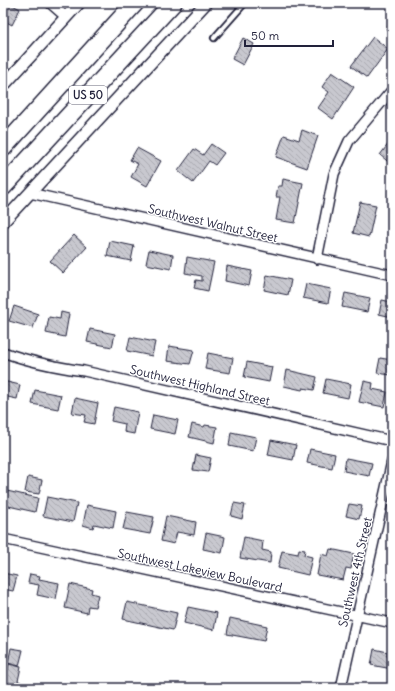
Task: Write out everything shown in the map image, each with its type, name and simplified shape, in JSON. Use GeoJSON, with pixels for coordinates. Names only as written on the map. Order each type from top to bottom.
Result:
{"type":"FeatureCollection","features":[{"type":"Feature","properties":{"kind":"highway","name":"US 50"},"geometry":{"type":"LineString","coordinates":[[3,148],[135,3]]}},
{"type":"Feature","properties":{"kind":"highway","name":"US 50"},"geometry":{"type":"LineString","coordinates":[[3,187],[173,3]]}},
{"type":"Feature","properties":{"kind":"street"},"geometry":{"type":"LineString","coordinates":[[50,3],[66,17]]}},
{"type":"Feature","properties":{"kind":"street"},"geometry":{"type":"LineString","coordinates":[[3,86],[79,3]]}},
{"type":"Feature","properties":{"kind":"street"},"geometry":{"type":"LineString","coordinates":[[3,222],[206,3]]}},
{"type":"Feature","properties":{"kind":"street"},"geometry":{"type":"LineString","coordinates":[[317,259],[334,174],[349,141],[392,90]]}},
{"type":"Feature","properties":{"kind":"street","name":"Southwest Walnut Street"},"geometry":{"type":"LineString","coordinates":[[30,193],[392,275]]}},
{"type":"Feature","properties":{"kind":"street","name":"Southwest Highland Street"},"geometry":{"type":"LineString","coordinates":[[3,352],[45,365],[84,371],[392,441]]}},
{"type":"Feature","properties":{"kind":"street","name":"Southwest 4th Street"},"geometry":{"type":"LineString","coordinates":[[342,688],[392,461]]}},
{"type":"Feature","properties":{"kind":"street","name":"Southwest Lakeview Boulevard"},"geometry":{"type":"LineString","coordinates":[[3,539],[392,623]]}},
{"type":"Feature","properties":{"kind":"lane"},"geometry":{"type":"LineString","coordinates":[[214,38],[246,3]]}},
{"type":"Feature","properties":{"kind":"building"},"geometry":{"type":"Polygon","coordinates":[[[3,3],[9,3],[20,9],[12,25],[3,20],[3,3]]]}},
{"type":"Feature","properties":{"kind":"building"},"geometry":{"type":"Polygon","coordinates":[[[392,21],[392,33],[386,29],[392,21]]]}},
{"type":"Feature","properties":{"kind":"building"},"geometry":{"type":"Polygon","coordinates":[[[373,37],[388,49],[367,78],[351,66],[373,37]]]}},
{"type":"Feature","properties":{"kind":"building"},"geometry":{"type":"Polygon","coordinates":[[[243,38],[254,44],[243,65],[232,59],[243,38]]]}},
{"type":"Feature","properties":{"kind":"building"},"geometry":{"type":"Polygon","coordinates":[[[332,72],[354,87],[333,119],[318,108],[329,92],[322,87],[332,72]]]}},
{"type":"Feature","properties":{"kind":"building"},"geometry":{"type":"Polygon","coordinates":[[[302,130],[318,136],[307,168],[276,157],[284,135],[299,140],[302,130]]]}},
{"type":"Feature","properties":{"kind":"building"},"geometry":{"type":"Polygon","coordinates":[[[392,139],[392,165],[380,155],[392,139]]]}},
{"type":"Feature","properties":{"kind":"building"},"geometry":{"type":"Polygon","coordinates":[[[211,144],[224,153],[215,165],[209,161],[193,183],[178,171],[194,149],[203,155],[211,144]]]}},
{"type":"Feature","properties":{"kind":"building"},"geometry":{"type":"Polygon","coordinates":[[[137,148],[161,161],[147,186],[131,177],[138,164],[130,160],[137,148]]]}},
{"type":"Feature","properties":{"kind":"building"},"geometry":{"type":"Polygon","coordinates":[[[283,179],[303,183],[295,223],[276,220],[280,197],[276,197],[278,186],[282,186],[283,179]]]}},
{"type":"Feature","properties":{"kind":"building"},"geometry":{"type":"Polygon","coordinates":[[[360,202],[376,205],[369,237],[353,233],[360,202]]]}},
{"type":"Feature","properties":{"kind":"building"},"geometry":{"type":"Polygon","coordinates":[[[74,235],[87,247],[63,273],[50,261],[74,235]]]}},
{"type":"Feature","properties":{"kind":"building"},"geometry":{"type":"Polygon","coordinates":[[[110,241],[134,246],[131,261],[107,256],[110,241]]]}},
{"type":"Feature","properties":{"kind":"building"},"geometry":{"type":"Polygon","coordinates":[[[149,250],[173,255],[171,269],[146,264],[149,250]]]}},
{"type":"Feature","properties":{"kind":"building"},"geometry":{"type":"Polygon","coordinates":[[[187,257],[214,262],[208,291],[194,288],[196,280],[202,281],[202,276],[185,273],[187,257]]]}},
{"type":"Feature","properties":{"kind":"building"},"geometry":{"type":"Polygon","coordinates":[[[227,266],[252,271],[249,286],[225,281],[227,266]]]}},
{"type":"Feature","properties":{"kind":"building"},"geometry":{"type":"Polygon","coordinates":[[[267,275],[291,280],[288,295],[264,290],[267,275]]]}},
{"type":"Feature","properties":{"kind":"building"},"geometry":{"type":"Polygon","coordinates":[[[306,284],[331,289],[328,303],[303,298],[306,284]]]}},
{"type":"Feature","properties":{"kind":"building"},"geometry":{"type":"Polygon","coordinates":[[[345,293],[370,298],[367,312],[342,307],[345,293]]]}},
{"type":"Feature","properties":{"kind":"building"},"geometry":{"type":"Polygon","coordinates":[[[382,300],[392,302],[392,317],[379,314],[382,300]]]}},
{"type":"Feature","properties":{"kind":"building"},"geometry":{"type":"Polygon","coordinates":[[[14,306],[38,314],[33,328],[9,321],[14,306]]]}},
{"type":"Feature","properties":{"kind":"building"},"geometry":{"type":"Polygon","coordinates":[[[61,312],[69,314],[65,337],[46,333],[49,317],[60,319],[61,312]]]}},
{"type":"Feature","properties":{"kind":"building"},"geometry":{"type":"Polygon","coordinates":[[[90,329],[115,334],[112,347],[87,342],[90,329]]]}},
{"type":"Feature","properties":{"kind":"building"},"geometry":{"type":"Polygon","coordinates":[[[130,337],[155,342],[152,356],[127,351],[130,337]]]}},
{"type":"Feature","properties":{"kind":"building"},"geometry":{"type":"Polygon","coordinates":[[[169,346],[194,350],[190,364],[167,361],[169,346]]]}},
{"type":"Feature","properties":{"kind":"building"},"geometry":{"type":"Polygon","coordinates":[[[208,353],[233,358],[230,373],[205,369],[208,353]]]}},
{"type":"Feature","properties":{"kind":"building"},"geometry":{"type":"Polygon","coordinates":[[[380,358],[392,360],[391,375],[377,373],[380,358]]]}},
{"type":"Feature","properties":{"kind":"building"},"geometry":{"type":"Polygon","coordinates":[[[247,362],[272,367],[269,382],[244,377],[247,362]]]}},
{"type":"Feature","properties":{"kind":"building"},"geometry":{"type":"Polygon","coordinates":[[[287,370],[317,377],[314,390],[303,388],[302,390],[284,386],[287,370]]]}},
{"type":"Feature","properties":{"kind":"building"},"geometry":{"type":"Polygon","coordinates":[[[326,379],[351,384],[348,398],[323,393],[326,379]]]}},
{"type":"Feature","properties":{"kind":"building"},"geometry":{"type":"Polygon","coordinates":[[[3,381],[20,385],[17,399],[3,396],[3,381]]]}},
{"type":"Feature","properties":{"kind":"building"},"geometry":{"type":"Polygon","coordinates":[[[364,381],[373,383],[372,389],[387,392],[384,407],[359,402],[364,381]]]}},
{"type":"Feature","properties":{"kind":"building"},"geometry":{"type":"Polygon","coordinates":[[[35,390],[61,395],[58,409],[32,404],[35,390]]]}},
{"type":"Feature","properties":{"kind":"building"},"geometry":{"type":"Polygon","coordinates":[[[75,398],[98,403],[94,424],[84,422],[86,415],[72,413],[75,398]]]}},
{"type":"Feature","properties":{"kind":"building"},"geometry":{"type":"Polygon","coordinates":[[[114,407],[138,412],[134,434],[124,432],[125,424],[111,421],[114,407]]]}},
{"type":"Feature","properties":{"kind":"building"},"geometry":{"type":"Polygon","coordinates":[[[153,415],[178,420],[175,434],[150,429],[153,415]]]}},
{"type":"Feature","properties":{"kind":"building"},"geometry":{"type":"Polygon","coordinates":[[[192,424],[204,427],[205,425],[217,427],[214,443],[189,437],[192,424]]]}},
{"type":"Feature","properties":{"kind":"building"},"geometry":{"type":"Polygon","coordinates":[[[231,432],[256,437],[253,451],[229,446],[231,432]]]}},
{"type":"Feature","properties":{"kind":"building"},"geometry":{"type":"Polygon","coordinates":[[[271,440],[296,445],[293,460],[268,455],[271,440]]]}},
{"type":"Feature","properties":{"kind":"building"},"geometry":{"type":"Polygon","coordinates":[[[310,449],[335,454],[332,468],[307,463],[310,449]]]}},
{"type":"Feature","properties":{"kind":"building"},"geometry":{"type":"Polygon","coordinates":[[[196,455],[211,458],[208,472],[193,470],[196,455]]]}},
{"type":"Feature","properties":{"kind":"building"},"geometry":{"type":"Polygon","coordinates":[[[346,458],[372,463],[369,476],[344,471],[346,458]]]}},
{"type":"Feature","properties":{"kind":"building"},"geometry":{"type":"Polygon","coordinates":[[[28,477],[42,480],[39,494],[25,492],[28,477]]]}},
{"type":"Feature","properties":{"kind":"building"},"geometry":{"type":"Polygon","coordinates":[[[7,491],[38,498],[35,512],[4,505],[7,491]]]}},
{"type":"Feature","properties":{"kind":"building"},"geometry":{"type":"Polygon","coordinates":[[[47,497],[77,503],[73,522],[43,516],[47,497]]]}},
{"type":"Feature","properties":{"kind":"building"},"geometry":{"type":"Polygon","coordinates":[[[234,503],[245,505],[242,519],[231,516],[234,503]]]}},
{"type":"Feature","properties":{"kind":"building"},"geometry":{"type":"Polygon","coordinates":[[[349,504],[362,506],[359,519],[346,516],[349,504]]]}},
{"type":"Feature","properties":{"kind":"building"},"geometry":{"type":"Polygon","coordinates":[[[87,505],[116,511],[113,528],[94,524],[93,528],[83,525],[87,505]]]}},
{"type":"Feature","properties":{"kind":"building"},"geometry":{"type":"Polygon","coordinates":[[[127,512],[154,517],[150,534],[123,529],[127,512]]]}},
{"type":"Feature","properties":{"kind":"building"},"geometry":{"type":"Polygon","coordinates":[[[166,516],[196,522],[194,535],[177,532],[174,544],[161,541],[166,516]]]}},
{"type":"Feature","properties":{"kind":"building"},"geometry":{"type":"Polygon","coordinates":[[[206,533],[225,537],[222,553],[203,549],[206,533]]]}},
{"type":"Feature","properties":{"kind":"building"},"geometry":{"type":"Polygon","coordinates":[[[244,537],[263,541],[262,550],[271,552],[270,563],[240,558],[244,537]]]}},
{"type":"Feature","properties":{"kind":"building"},"geometry":{"type":"Polygon","coordinates":[[[299,549],[305,550],[304,555],[312,557],[308,575],[278,568],[282,551],[298,554],[299,549]]]}},
{"type":"Feature","properties":{"kind":"building"},"geometry":{"type":"Polygon","coordinates":[[[330,549],[354,554],[351,569],[346,568],[343,580],[317,575],[321,554],[328,556],[330,549]]]}},
{"type":"Feature","properties":{"kind":"building"},"geometry":{"type":"Polygon","coordinates":[[[3,573],[17,576],[13,591],[3,589],[3,573]]]}},
{"type":"Feature","properties":{"kind":"building"},"geometry":{"type":"Polygon","coordinates":[[[30,574],[40,576],[39,579],[59,583],[56,599],[37,595],[39,585],[28,583],[30,574]]]}},
{"type":"Feature","properties":{"kind":"building"},"geometry":{"type":"Polygon","coordinates":[[[70,584],[92,589],[91,593],[98,595],[95,607],[88,606],[87,613],[65,608],[70,584]]]}},
{"type":"Feature","properties":{"kind":"building"},"geometry":{"type":"Polygon","coordinates":[[[127,602],[177,613],[173,630],[123,619],[127,602]]]}},
{"type":"Feature","properties":{"kind":"building"},"geometry":{"type":"Polygon","coordinates":[[[188,607],[217,613],[214,630],[184,623],[188,607]]]}},
{"type":"Feature","properties":{"kind":"building"},"geometry":{"type":"Polygon","coordinates":[[[230,618],[267,626],[264,641],[227,634],[230,618]]]}},
{"type":"Feature","properties":{"kind":"building"},"geometry":{"type":"Polygon","coordinates":[[[11,648],[23,650],[19,666],[8,663],[11,648]]]}},
{"type":"Feature","properties":{"kind":"building"},"geometry":{"type":"Polygon","coordinates":[[[374,649],[388,652],[387,656],[392,657],[392,669],[371,665],[374,649]]]}},
{"type":"Feature","properties":{"kind":"building"},"geometry":{"type":"Polygon","coordinates":[[[9,664],[21,667],[18,681],[21,682],[20,688],[4,688],[9,664]]]}}]}
